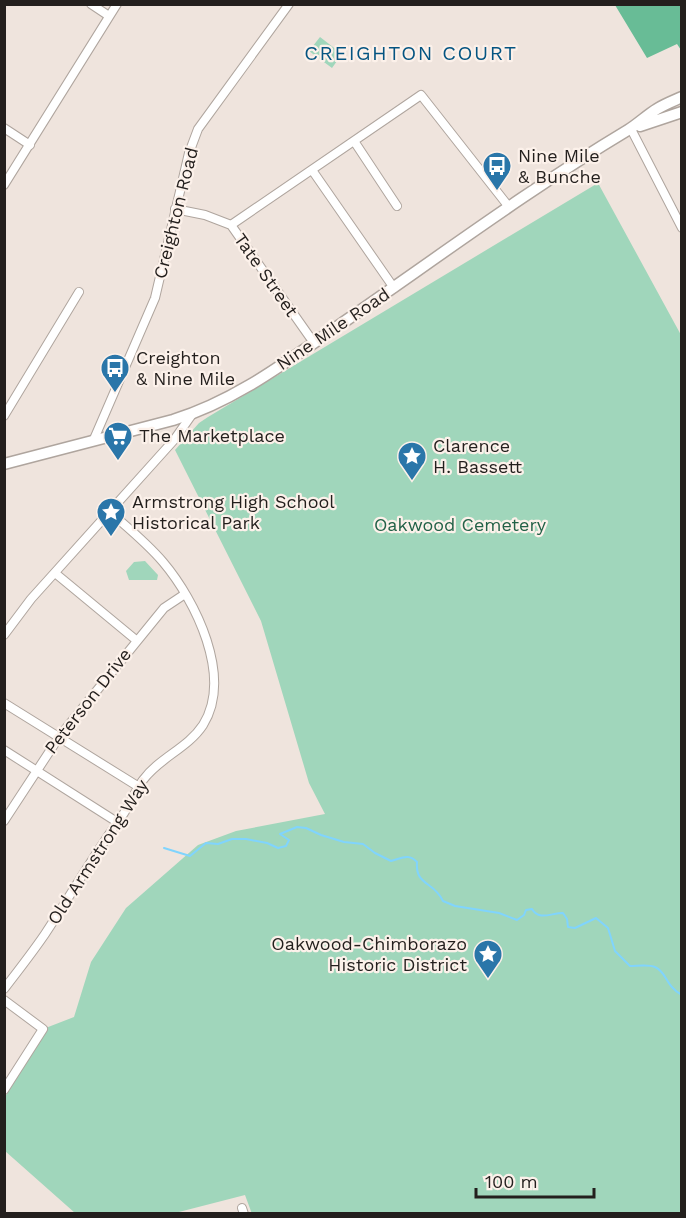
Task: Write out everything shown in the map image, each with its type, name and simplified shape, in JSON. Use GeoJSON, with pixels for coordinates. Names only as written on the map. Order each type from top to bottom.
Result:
{"type":"FeatureCollection","features":[{"type":"Feature","properties":{"kind":"main road","name":"Nine Mile Road"},"geometry":{"type":"LineString","coordinates":[[4,464],[193,414],[225,400],[255,383],[314,343],[578,160],[631,129],[658,108],[681,97]]}},
{"type":"Feature","properties":{"kind":"main road","name":"Nine Mile Road"},"geometry":{"type":"LineString","coordinates":[[631,129],[681,112]]}},
{"type":"Feature","properties":{"kind":"street"},"geometry":{"type":"LineString","coordinates":[[91,4],[109,16]]}},
{"type":"Feature","properties":{"kind":"street"},"geometry":{"type":"LineString","coordinates":[[4,185],[117,4]]}},
{"type":"Feature","properties":{"kind":"street","name":"Creighton Road"},"geometry":{"type":"LineString","coordinates":[[94,439],[155,298],[175,208],[189,153],[198,129],[289,4]]}},
{"type":"Feature","properties":{"kind":"street"},"geometry":{"type":"LineString","coordinates":[[231,225],[421,95],[509,207]]}},
{"type":"Feature","properties":{"kind":"street"},"geometry":{"type":"LineString","coordinates":[[4,128],[30,145]]}},
{"type":"Feature","properties":{"kind":"street"},"geometry":{"type":"LineString","coordinates":[[631,129],[681,228]]}},
{"type":"Feature","properties":{"kind":"street"},"geometry":{"type":"LineString","coordinates":[[354,141],[397,206]]}},
{"type":"Feature","properties":{"kind":"street"},"geometry":{"type":"LineString","coordinates":[[312,170],[394,288]]}},
{"type":"Feature","properties":{"kind":"street","name":"Tate Street"},"geometry":{"type":"LineString","coordinates":[[175,208],[231,225],[314,343]]}},
{"type":"Feature","properties":{"kind":"street"},"geometry":{"type":"LineString","coordinates":[[4,416],[79,292]]}},
{"type":"Feature","properties":{"kind":"street"},"geometry":{"type":"LineString","coordinates":[[4,635],[31,599],[174,440],[193,414]]}},
{"type":"Feature","properties":{"kind":"street","name":"Old Armstrong Way"},"geometry":{"type":"LineString","coordinates":[[4,989],[46,933],[139,787],[147,776],[200,728],[214,696],[214,672],[206,640],[185,594],[163,562],[110,512]]}},
{"type":"Feature","properties":{"kind":"street"},"geometry":{"type":"LineString","coordinates":[[55,573],[136,640]]}},
{"type":"Feature","properties":{"kind":"street","name":"Peterson Drive"},"geometry":{"type":"LineString","coordinates":[[4,821],[59,737],[136,640],[167,604],[185,594]]}},
{"type":"Feature","properties":{"kind":"street"},"geometry":{"type":"LineString","coordinates":[[4,703],[139,787]]}},
{"type":"Feature","properties":{"kind":"street"},"geometry":{"type":"LineString","coordinates":[[4,750],[117,822]]}},
{"type":"Feature","properties":{"kind":"street"},"geometry":{"type":"LineString","coordinates":[[4,1000],[43,1029],[4,1090]]}},
{"type":"Feature","properties":{"kind":"green space"},"geometry":{"type":"Polygon","coordinates":[[[615,5],[680,5],[682,10],[681,50],[677,44],[647,58],[615,5]]]}},
{"type":"Feature","properties":{"kind":"green space"},"geometry":{"type":"Polygon","coordinates":[[[320,37],[342,54],[332,68],[309,51],[320,37]]]}},
{"type":"Feature","properties":{"kind":"green space","name":"Oakwood Cemetery"},"geometry":{"type":"Polygon","coordinates":[[[598,183],[681,335],[681,1213],[252,1214],[245,1195],[175,1213],[75,1213],[5,1151],[4,1099],[43,1029],[74,1017],[91,962],[126,908],[198,845],[236,831],[325,814],[309,783],[261,621],[175,450],[199,423],[208,417],[598,183]]]}},
{"type":"Feature","properties":{"kind":"green space"},"geometry":{"type":"Polygon","coordinates":[[[145,561],[158,575],[157,580],[129,580],[126,571],[134,562],[145,561]]]}},
{"type":"Feature","properties":{"kind":"waterway"},"geometry":{"type":"LineString","coordinates":[[164,848],[190,856],[206,843],[218,844],[232,839],[267,843],[278,848],[286,846],[289,840],[280,834],[297,827],[344,842],[363,844],[391,861],[405,857],[417,862],[417,870],[422,880],[435,890],[443,901],[455,906],[499,913],[517,920],[524,915],[526,910],[532,909],[542,916],[563,913],[568,927],[575,928],[596,918],[608,928],[615,951],[630,966],[646,965],[659,969],[672,988],[682,995]]}},
{"type":"Feature","properties":{"kind":"place","name":"Nine Mile & Bunche"},"geometry":{"type":"Point","coordinates":[497,192]}},
{"type":"Feature","properties":{"kind":"place","name":"Creighton & Nine Mile"},"geometry":{"type":"Point","coordinates":[115,394]}},
{"type":"Feature","properties":{"kind":"place","name":"The Marketplace"},"geometry":{"type":"Point","coordinates":[118,462]}},
{"type":"Feature","properties":{"kind":"place","name":"Clarence H. Bassett"},"geometry":{"type":"Point","coordinates":[412,482]}},
{"type":"Feature","properties":{"kind":"place","name":"Armstrong High School Historical Park"},"geometry":{"type":"Point","coordinates":[111,538]}},
{"type":"Feature","properties":{"kind":"place","name":"Oakwood-Chimborazo Historic District"},"geometry":{"type":"Point","coordinates":[488,980]}},
{"type":"Feature","properties":{"kind":"district","name":"CREIGHTON COURT"},"geometry":{"type":"Point","coordinates":[411,53]}}]}
